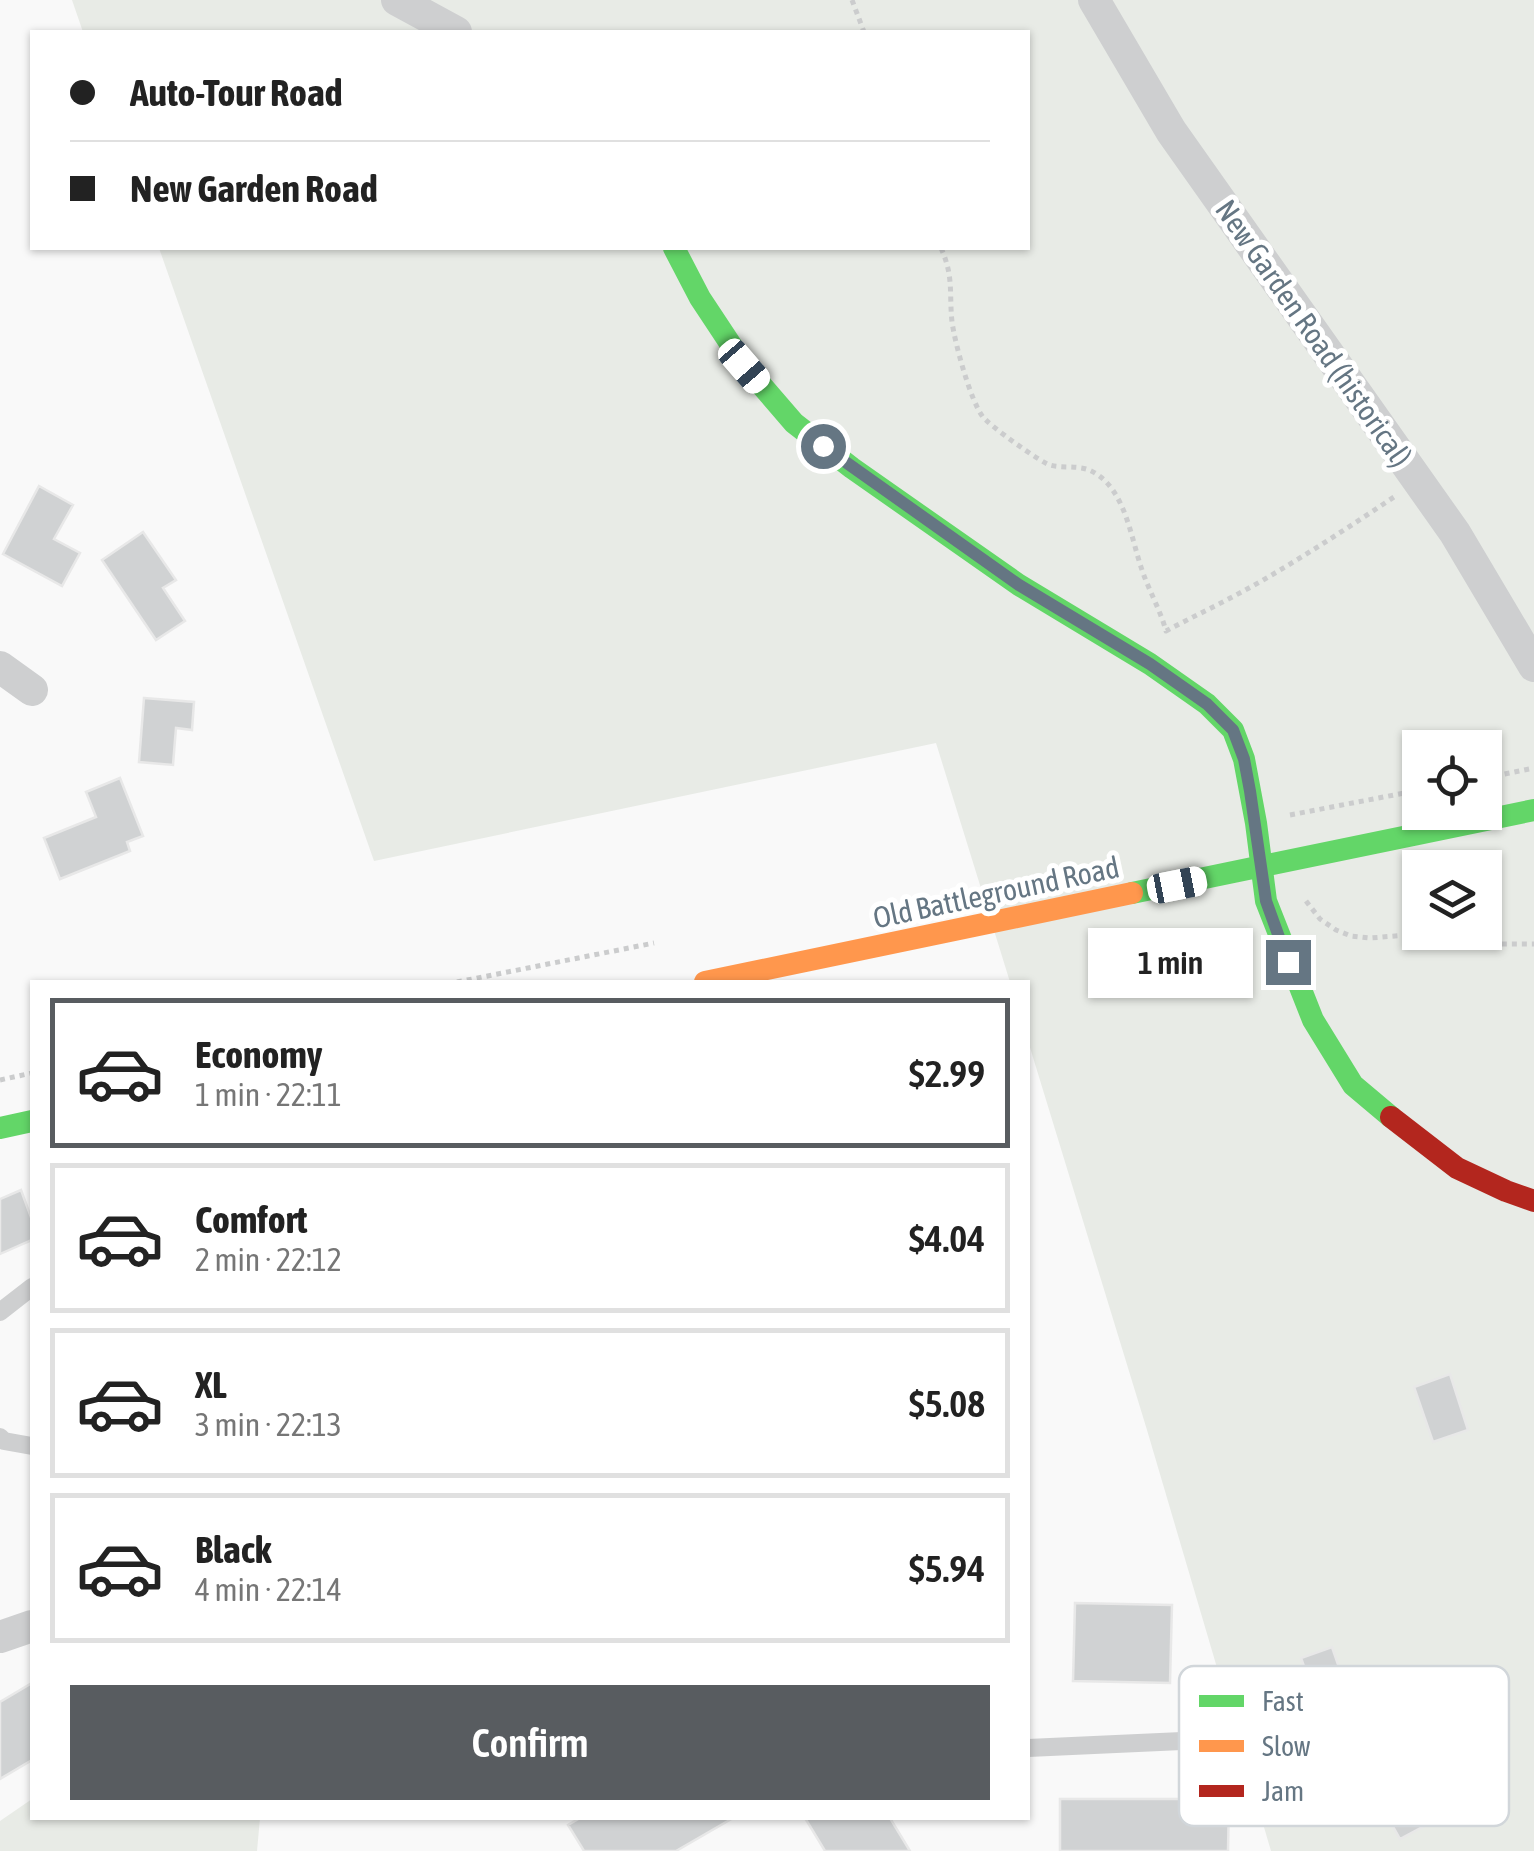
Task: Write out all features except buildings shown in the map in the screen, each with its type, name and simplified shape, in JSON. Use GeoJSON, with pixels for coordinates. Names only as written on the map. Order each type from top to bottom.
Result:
{"type":"FeatureCollection","features":[{"type":"Feature","properties":{"kind":"street"},"geometry":{"type":"LineString","coordinates":[[397,0],[452,30]]}},
{"type":"Feature","properties":{"kind":"street","name":"New Garden Road (historical)"},"geometry":{"type":"LineString","coordinates":[[1094,0],[1171,131],[1456,533],[1534,666]]}},
{"type":"Feature","properties":{"kind":"street"},"geometry":{"type":"LineString","coordinates":[[675,250],[700,298],[744,366],[794,423],[1019,585],[1150,664],[1207,704],[1233,730],[1244,759],[1266,901],[1312,1020],[1353,1085],[1458,1168],[1534,1201]]}},
{"type":"Feature","properties":{"kind":"street"},"geometry":{"type":"LineString","coordinates":[[0,668],[32,690]]}},
{"type":"Feature","properties":{"kind":"street","name":"Old Battleground Road"},"geometry":{"type":"LineString","coordinates":[[715,980],[1534,810]]}},
{"type":"Feature","properties":{"kind":"street"},"geometry":{"type":"LineString","coordinates":[[0,1128],[30,1121]]}},
{"type":"Feature","properties":{"kind":"street"},"geometry":{"type":"LineString","coordinates":[[0,1637],[30,1627]]}},
{"type":"Feature","properties":{"kind":"lane"},"geometry":{"type":"LineString","coordinates":[[0,1312],[30,1289]]}},
{"type":"Feature","properties":{"kind":"lane"},"geometry":{"type":"LineString","coordinates":[[0,1437],[30,1446]]}},
{"type":"Feature","properties":{"kind":"lane"},"geometry":{"type":"LineString","coordinates":[[1030,1748],[1179,1741]]}},
{"type":"Feature","properties":{"kind":"path"},"geometry":{"type":"LineString","coordinates":[[852,0],[863,30]]}},
{"type":"Feature","properties":{"kind":"path"},"geometry":{"type":"LineString","coordinates":[[942,250],[951,278],[955,335],[977,408],[984,419],[1040,462],[1080,466],[1097,473],[1126,514],[1141,568],[1166,631],[1327,542],[1419,481]]}},
{"type":"Feature","properties":{"kind":"path"},"geometry":{"type":"LineString","coordinates":[[1502,775],[1534,768]]}},
{"type":"Feature","properties":{"kind":"path"},"geometry":{"type":"LineString","coordinates":[[1273,818],[1402,793]]}},
{"type":"Feature","properties":{"kind":"path"},"geometry":{"type":"LineString","coordinates":[[1300,892],[1320,919],[1351,936],[1407,935],[1480,944],[1534,944]]}},
{"type":"Feature","properties":{"kind":"path"},"geometry":{"type":"LineString","coordinates":[[467,980],[654,944]]}},
{"type":"Feature","properties":{"kind":"path"},"geometry":{"type":"LineString","coordinates":[[0,1080],[30,1073]]}},
{"type":"Feature","properties":{"kind":"shaded area"},"geometry":{"type":"Polygon","coordinates":[[[72,0],[1534,0],[1534,1851],[1271,1851],[1264,1826],[1509,1826],[1509,1666],[1217,1666],[1030,1048],[1030,980],[1009,980],[936,743],[374,861],[160,250],[1030,250],[1030,30],[82,30],[72,0]]]}},
{"type":"Feature","properties":{"kind":"shaded area"},"geometry":{"type":"Polygon","coordinates":[[[30,1800],[30,1820],[260,1820],[257,1851],[0,1851],[0,1821],[30,1800]]]}},
{"type":"Feature","properties":{"kind":"traffic: fast"},"geometry":{"type":"LineString","coordinates":[[675,250],[700,298],[745,366],[794,423],[1019,585],[1150,664],[1207,704],[1233,730],[1244,759],[1266,901],[1313,1020],[1353,1085],[1391,1117]]}},
{"type":"Feature","properties":{"kind":"traffic: fast"},"geometry":{"type":"LineString","coordinates":[[1132,893],[1534,810]]}},
{"type":"Feature","properties":{"kind":"traffic: fast"},"geometry":{"type":"LineString","coordinates":[[0,1128],[30,1121]]}},
{"type":"Feature","properties":{"kind":"traffic: slow"},"geometry":{"type":"LineString","coordinates":[[715,980],[1132,893]]}},
{"type":"Feature","properties":{"kind":"traffic: jam"},"geometry":{"type":"LineString","coordinates":[[1391,1117],[1457,1168],[1534,1201]]}},
{"type":"Feature","properties":{"kind":"route"},"geometry":{"type":"LineString","coordinates":[[823,446],[1019,585],[1150,664],[1207,704],[1233,730],[1244,759],[1266,901],[1288,962]]}}]}
